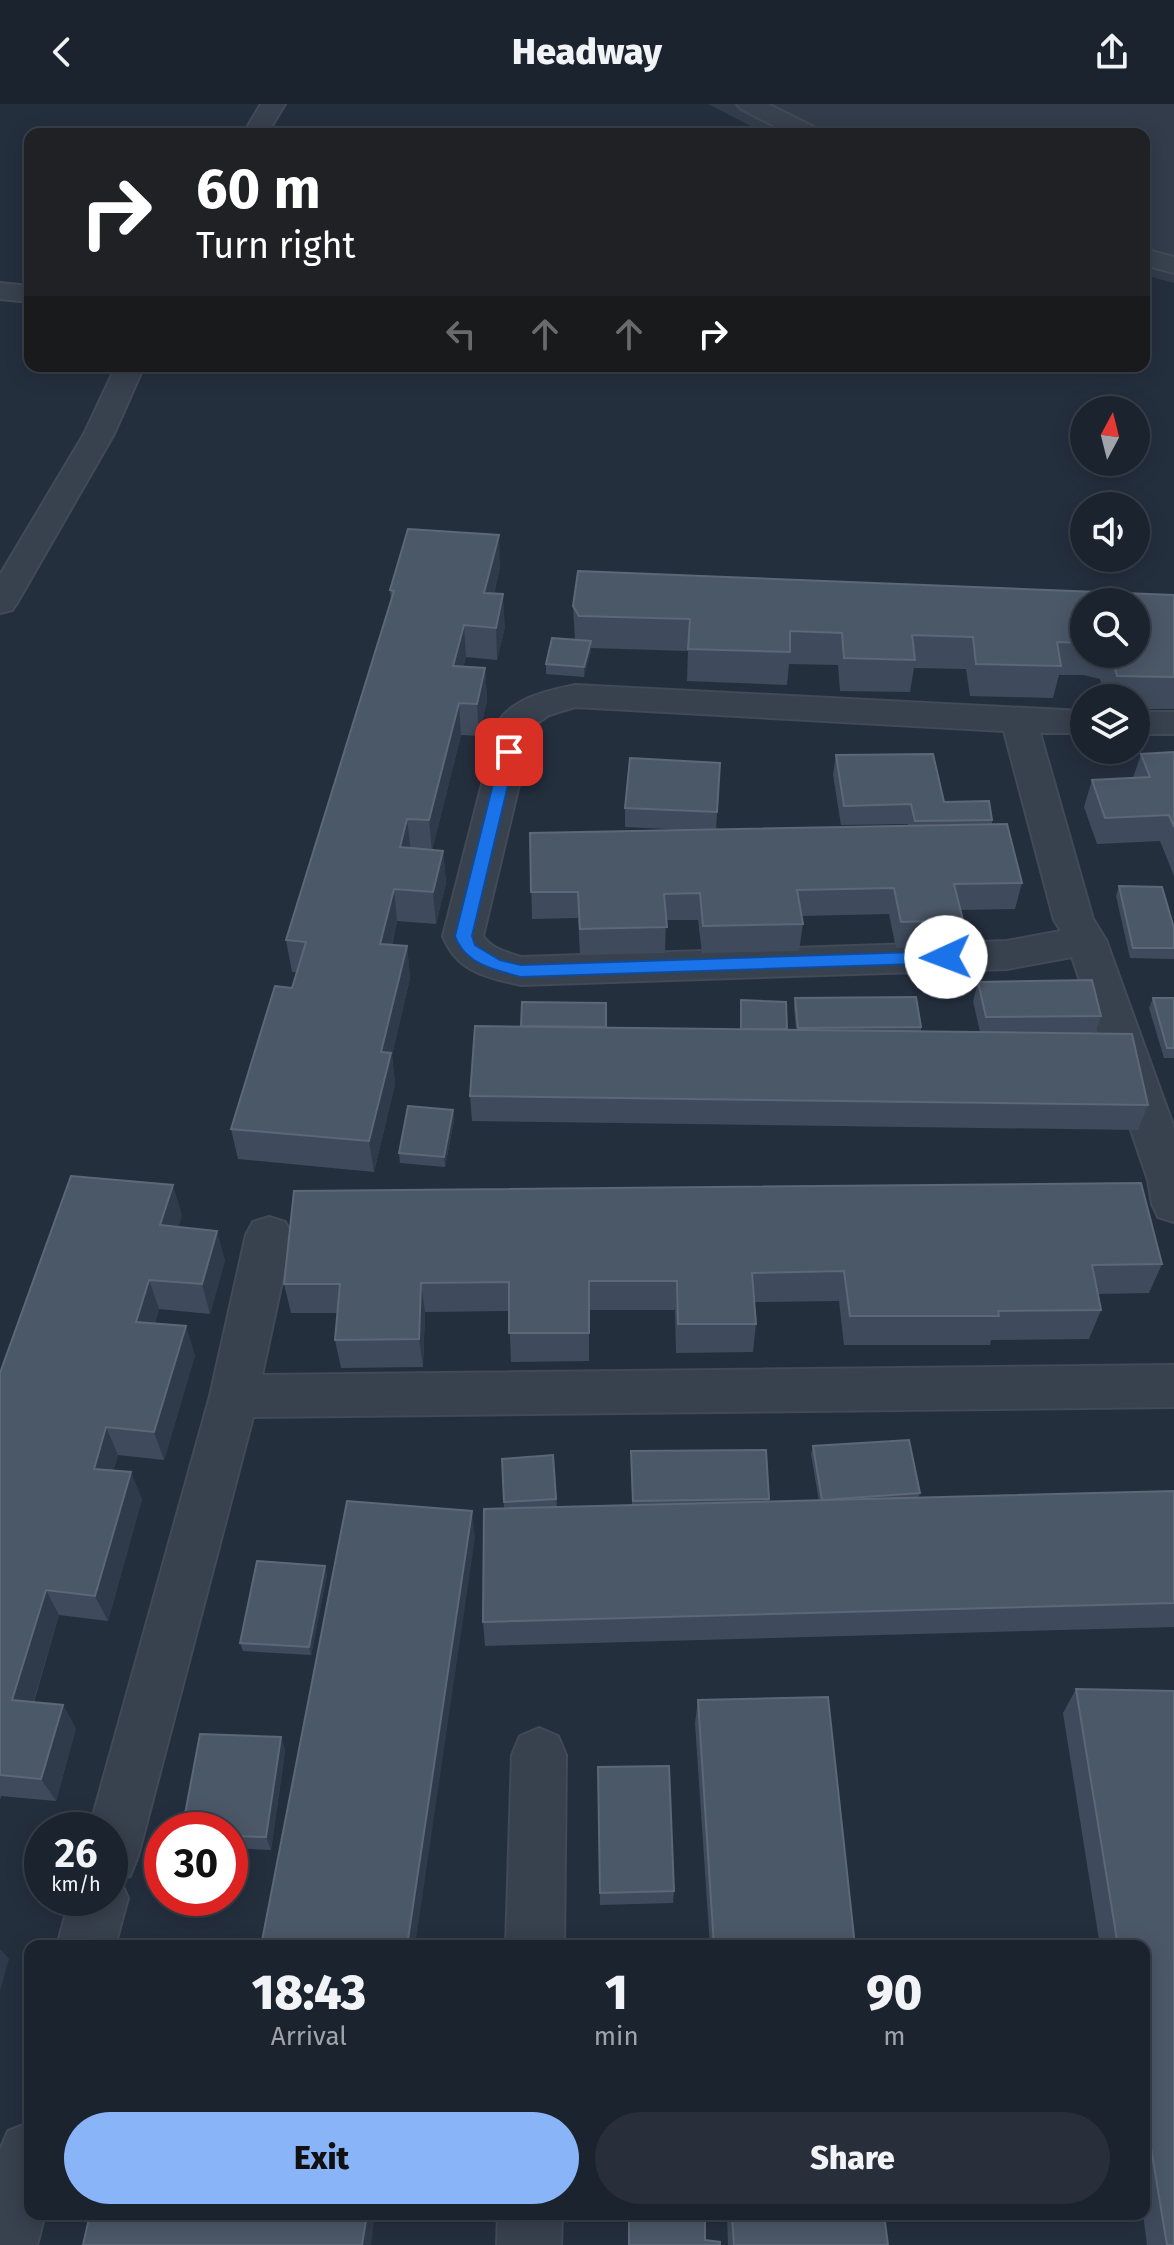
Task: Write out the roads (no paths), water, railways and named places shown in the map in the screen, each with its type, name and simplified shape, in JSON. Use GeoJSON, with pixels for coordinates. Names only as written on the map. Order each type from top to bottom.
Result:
{"type":"FeatureCollection","features":[{"type":"Feature","properties":{"kind":"street"},"geometry":{"type":"LineString","coordinates":[[259,128],[273,104]]}},
{"type":"Feature","properties":{"kind":"street"},"geometry":{"type":"LineString","coordinates":[[749,104],[797,128]]}},
{"type":"Feature","properties":{"kind":"street"},"geometry":{"type":"LineString","coordinates":[[1150,259],[1174,265]]}},
{"type":"Feature","properties":{"kind":"street"},"geometry":{"type":"LineString","coordinates":[[0,291],[24,293]]}},
{"type":"Feature","properties":{"kind":"street"},"geometry":{"type":"LineString","coordinates":[[0,603],[99,434],[127,372]]}},
{"type":"Feature","properties":{"kind":"street"},"geometry":{"type":"LineString","coordinates":[[1070,722],[575,696],[549,701],[530,709],[516,722],[463,936],[468,949],[479,957],[521,971],[1007,955],[1086,940]]}},
{"type":"Feature","properties":{"kind":"street"},"geometry":{"type":"LineString","coordinates":[[1019,721],[1074,920],[1086,940],[1119,1028],[1170,1180],[1174,1204]]}},
{"type":"Feature","properties":{"kind":"street"},"geometry":{"type":"LineString","coordinates":[[1150,723],[1174,723]]}},
{"type":"Feature","properties":{"kind":"street"},"geometry":{"type":"LineString","coordinates":[[122,1812],[234,1396],[269,1235]]}},
{"type":"Feature","properties":{"kind":"street"},"geometry":{"type":"LineString","coordinates":[[234,1396],[1174,1386]]}},
{"type":"Feature","properties":{"kind":"street"},"geometry":{"type":"LineString","coordinates":[[535,1940],[539,1755]]}},
{"type":"Feature","properties":{"kind":"street"},"geometry":{"type":"LineString","coordinates":[[88,1940],[94,1916]]}},
{"type":"Feature","properties":{"kind":"street"},"geometry":{"type":"LineString","coordinates":[[5,2245],[24,2175]]}},
{"type":"Feature","properties":{"kind":"street"},"geometry":{"type":"LineString","coordinates":[[529,2245],[530,2220]]}}]}
